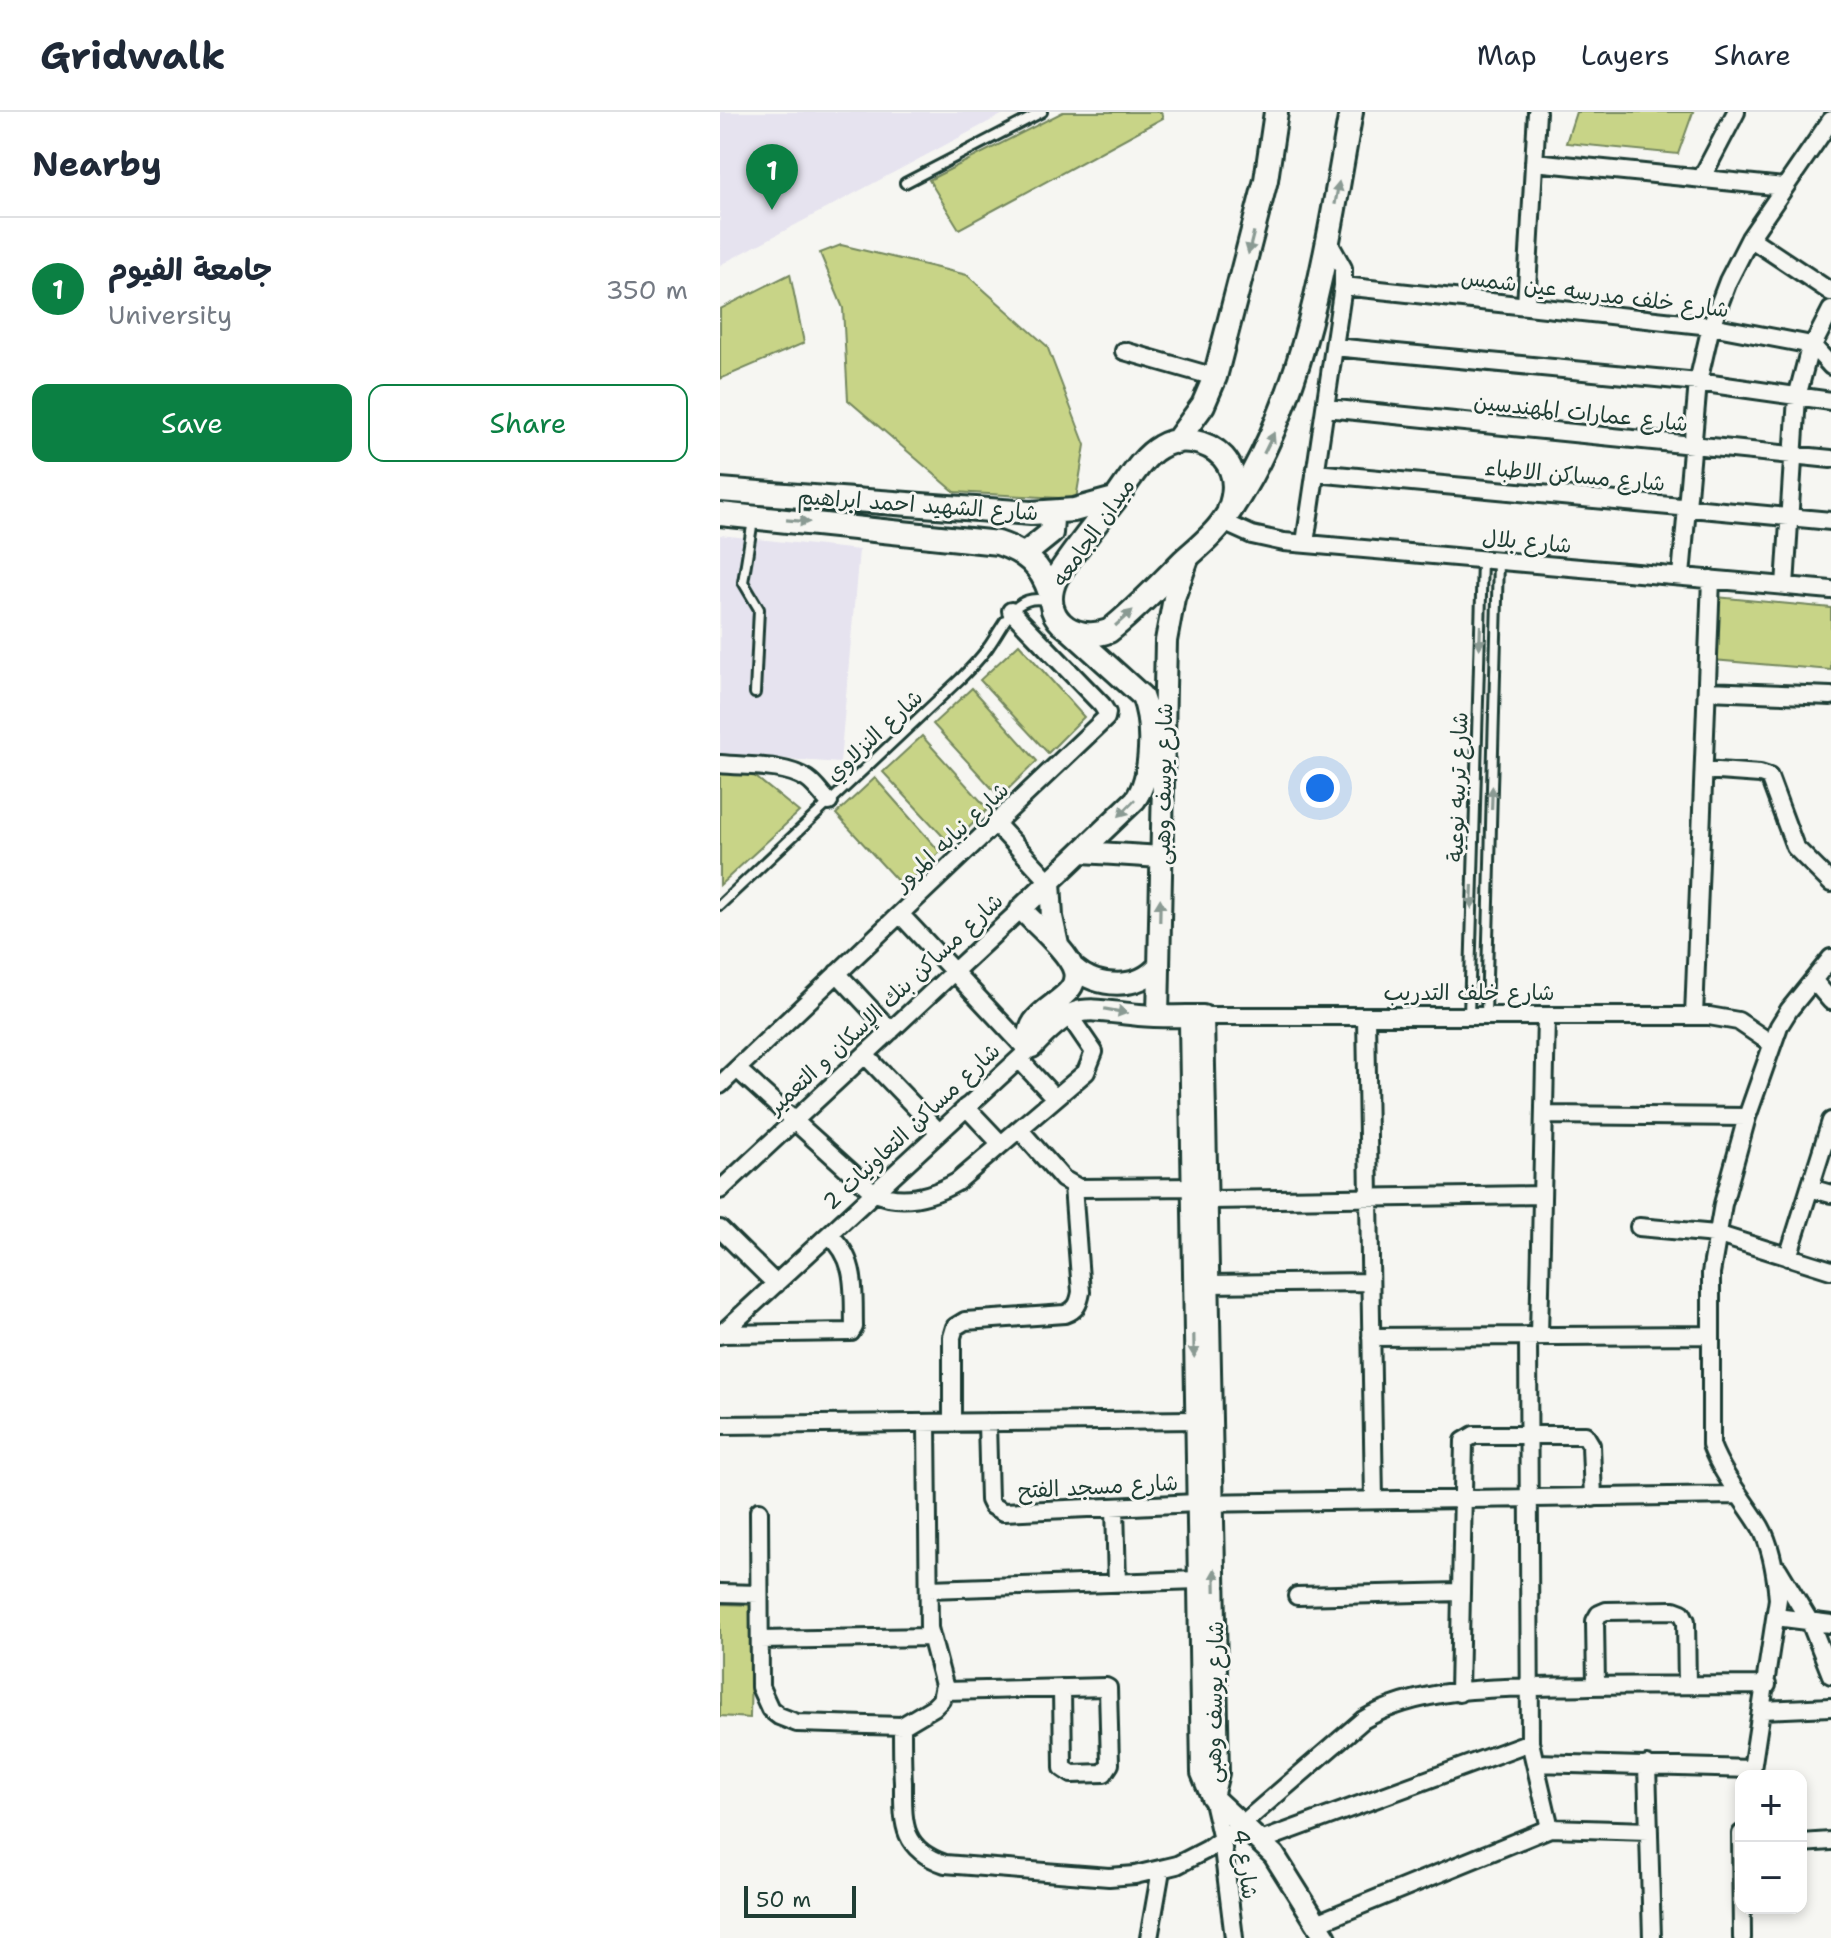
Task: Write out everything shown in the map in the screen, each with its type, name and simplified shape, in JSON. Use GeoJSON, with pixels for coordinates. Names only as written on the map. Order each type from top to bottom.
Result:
{"type":"FeatureCollection","features":[{"type":"Feature","properties":{"kind":"main road"},"geometry":{"type":"LineString","coordinates":[[1176,442],[1203,405],[1215,377],[1266,180],[1276,112]]}},
{"type":"Feature","properties":{"kind":"main road"},"geometry":{"type":"LineString","coordinates":[[1069,630],[1088,635],[1109,631],[1189,556],[1226,516],[1256,469],[1278,424],[1294,377],[1328,241],[1351,112]]}},
{"type":"Feature","properties":{"kind":"main road"},"geometry":{"type":"LineString","coordinates":[[1176,442],[1200,442],[1211,447],[1228,464],[1235,487],[1226,516]]}},
{"type":"Feature","properties":{"kind":"main road","name":"ميدان الجامعه"},"geometry":{"type":"LineString","coordinates":[[1069,630],[1057,616],[1050,597],[1067,561],[1154,451],[1162,445],[1176,442]]}},
{"type":"Feature","properties":{"kind":"main road","name":"شارع الشهيد احمد ابراهيم"},"geometry":{"type":"LineString","coordinates":[[720,490],[1045,513],[1074,510],[1115,499]]}},
{"type":"Feature","properties":{"kind":"main road"},"geometry":{"type":"LineString","coordinates":[[753,517],[755,492]]}},
{"type":"Feature","properties":{"kind":"main road"},"geometry":{"type":"LineString","coordinates":[[1025,554],[1051,533],[1052,519],[1045,513]]}},
{"type":"Feature","properties":{"kind":"main road","name":"شارع الشهيد احمد ابراهيم"},"geometry":{"type":"LineString","coordinates":[[720,514],[984,540],[1012,547],[1025,554],[1041,572],[1050,597]]}},
{"type":"Feature","properties":{"kind":"street"},"geometry":{"type":"LineString","coordinates":[[1526,306],[1537,112]]}},
{"type":"Feature","properties":{"kind":"street"},"geometry":{"type":"LineString","coordinates":[[1701,179],[1736,112]]}},
{"type":"Feature","properties":{"kind":"street"},"geometry":{"type":"LineString","coordinates":[[1681,576],[1698,382],[1711,326],[1728,281],[1750,238],[1829,128]]}},
{"type":"Feature","properties":{"kind":"street"},"geometry":{"type":"LineString","coordinates":[[1534,162],[1784,187]]}},
{"type":"Feature","properties":{"kind":"street"},"geometry":{"type":"LineString","coordinates":[[1750,238],[1831,292]]}},
{"type":"Feature","properties":{"kind":"street"},"geometry":{"type":"LineString","coordinates":[[1305,543],[1343,286],[1343,268],[1328,241]]}},
{"type":"Feature","properties":{"kind":"street","name":"شارع خلف مدرسه عين شمس"},"geometry":{"type":"LineString","coordinates":[[1343,286],[1711,326],[1812,345]]}},
{"type":"Feature","properties":{"kind":"street"},"geometry":{"type":"LineString","coordinates":[[1785,586],[1797,397],[1812,345],[1831,310]]}},
{"type":"Feature","properties":{"kind":"street"},"geometry":{"type":"LineString","coordinates":[[1812,345],[1831,366]]}},
{"type":"Feature","properties":{"kind":"street"},"geometry":{"type":"LineString","coordinates":[[1334,347],[1698,382],[1831,401]]}},
{"type":"Feature","properties":{"kind":"street"},"geometry":{"type":"LineString","coordinates":[[1124,351],[1215,377]]}},
{"type":"Feature","properties":{"kind":"street","name":"شارع عمارات المهندسين"},"geometry":{"type":"LineString","coordinates":[[1326,408],[1831,459]]}},
{"type":"Feature","properties":{"kind":"street","name":"شارع مساكن الاطباء"},"geometry":{"type":"LineString","coordinates":[[1315,473],[1831,521]]}},
{"type":"Feature","properties":{"kind":"street","name":"شارع بلال"},"geometry":{"type":"LineString","coordinates":[[1226,516],[1268,539],[1831,590]]}},
{"type":"Feature","properties":{"kind":"street","name":"شارع يوسف وهبى"},"geometry":{"type":"LineString","coordinates":[[1158,1016],[1166,641],[1180,576],[1189,556]]}},
{"type":"Feature","properties":{"kind":"street"},"geometry":{"type":"LineString","coordinates":[[1694,1016],[1711,579]]}},
{"type":"Feature","properties":{"kind":"street","name":"شارع نيابه المرور"},"geometry":{"type":"LineString","coordinates":[[720,1085],[1103,722],[1107,713],[1102,705],[1011,611]]}},
{"type":"Feature","properties":{"kind":"street","name":"شارع يوسف وهبى"},"geometry":{"type":"LineString","coordinates":[[1069,630],[1142,696],[1149,762],[1144,786],[1135,800],[1083,852]]}},
{"type":"Feature","properties":{"kind":"street"},"geometry":{"type":"LineString","coordinates":[[1707,691],[1831,696]]}},
{"type":"Feature","properties":{"kind":"street"},"geometry":{"type":"LineString","coordinates":[[1142,696],[1164,694]]}},
{"type":"Feature","properties":{"kind":"street"},"geometry":{"type":"LineString","coordinates":[[720,764],[787,771],[809,780],[829,802]]}},
{"type":"Feature","properties":{"kind":"street"},"geometry":{"type":"LineString","coordinates":[[1704,770],[1769,777],[1790,839],[1800,854],[1831,883]]}},
{"type":"Feature","properties":{"kind":"street"},"geometry":{"type":"LineString","coordinates":[[996,824],[1050,882],[1058,947]]}},
{"type":"Feature","properties":{"kind":"street"},"geometry":{"type":"LineString","coordinates":[[1083,852],[1161,857]]}},
{"type":"Feature","properties":{"kind":"street","name":"شارع مساكن بنك الإسكان و التعمير"},"geometry":{"type":"LineString","coordinates":[[720,1190],[1083,852]]}},
{"type":"Feature","properties":{"kind":"street"},"geometry":{"type":"LineString","coordinates":[[1021,909],[1074,968],[1098,982],[1130,983],[1148,976],[1159,965]]}},
{"type":"Feature","properties":{"kind":"street"},"geometry":{"type":"LineString","coordinates":[[900,914],[1026,1052],[1055,1098]]}},
{"type":"Feature","properties":{"kind":"street"},"geometry":{"type":"LineString","coordinates":[[1831,958],[1785,1015],[1747,1117],[1716,1234],[1711,1273],[1710,1335],[1711,1445],[1719,1466],[1759,1526],[1772,1559],[1810,1622],[1831,1675]]}},
{"type":"Feature","properties":{"kind":"street"},"geometry":{"type":"LineString","coordinates":[[1026,1052],[1031,1025],[1072,988],[1074,968]]}},
{"type":"Feature","properties":{"kind":"street"},"geometry":{"type":"LineString","coordinates":[[837,973],[891,1031]]}},
{"type":"Feature","properties":{"kind":"street"},"geometry":{"type":"LineString","coordinates":[[1813,980],[1831,1001]]}},
{"type":"Feature","properties":{"kind":"street"},"geometry":{"type":"LineString","coordinates":[[737,1069],[873,1192],[884,1197],[904,1199],[940,1191],[957,1182],[1086,1072],[1094,1052],[1068,1014],[1092,1008],[1158,1016]]}},
{"type":"Feature","properties":{"kind":"street","name":"شارع مساكن التعاونيات 2"},"geometry":{"type":"LineString","coordinates":[[721,1335],[1026,1052],[1055,1021],[1068,1014]]}},
{"type":"Feature","properties":{"kind":"street","name":"شارع خلف التدريب"},"geometry":{"type":"LineString","coordinates":[[1158,1016],[1709,1016],[1738,1021],[1772,1044]]}},
{"type":"Feature","properties":{"kind":"street","name":"شارع يوسف وهبى"},"geometry":{"type":"LineString","coordinates":[[1196,1016],[1209,1284],[1205,1503],[1218,1773],[1212,1797]]}},
{"type":"Feature","properties":{"kind":"street"},"geometry":{"type":"LineString","coordinates":[[1366,1016],[1374,1500]]}},
{"type":"Feature","properties":{"kind":"street"},"geometry":{"type":"LineString","coordinates":[[1546,1016],[1542,1195],[1529,1434],[1529,1688],[1530,1742],[1550,1828]]}},
{"type":"Feature","properties":{"kind":"street"},"geometry":{"type":"LineString","coordinates":[[865,1055],[939,1132]]}},
{"type":"Feature","properties":{"kind":"street"},"geometry":{"type":"LineString","coordinates":[[966,1107],[1001,1144]]}},
{"type":"Feature","properties":{"kind":"street"},"geometry":{"type":"LineString","coordinates":[[1544,1115],[1747,1117]]}},
{"type":"Feature","properties":{"kind":"street"},"geometry":{"type":"LineString","coordinates":[[1788,1257],[1831,1121]]}},
{"type":"Feature","properties":{"kind":"street"},"geometry":{"type":"LineString","coordinates":[[1019,1129],[1063,1179],[1085,1189],[1369,1197],[1542,1195]]}},
{"type":"Feature","properties":{"kind":"street"},"geometry":{"type":"LineString","coordinates":[[952,1423],[952,1337],[955,1327],[965,1321],[1065,1314],[1080,1302],[1073,1186]]}},
{"type":"Feature","properties":{"kind":"street"},"geometry":{"type":"LineString","coordinates":[[1810,1188],[1831,1194]]}},
{"type":"Feature","properties":{"kind":"street","name":"شارع يوسف وهبى"},"geometry":{"type":"LineString","coordinates":[[1203,1191],[1195,1420],[1205,1503],[1198,1580],[1202,1765],[1204,1782],[1212,1797]]}},
{"type":"Feature","properties":{"kind":"street"},"geometry":{"type":"LineString","coordinates":[[1639,1227],[1716,1234],[1831,1270]]}},
{"type":"Feature","properties":{"kind":"street"},"geometry":{"type":"LineString","coordinates":[[720,1229],[776,1284]]}},
{"type":"Feature","properties":{"kind":"street"},"geometry":{"type":"LineString","coordinates":[[721,1335],[851,1332],[854,1327],[851,1265],[843,1248],[829,1235]]}},
{"type":"Feature","properties":{"kind":"street"},"geometry":{"type":"LineString","coordinates":[[1209,1284],[1370,1282]]}},
{"type":"Feature","properties":{"kind":"street"},"geometry":{"type":"LineString","coordinates":[[1371,1337],[1710,1335]]}},
{"type":"Feature","properties":{"kind":"street"},"geometry":{"type":"LineString","coordinates":[[720,1425],[1195,1420]]}},
{"type":"Feature","properties":{"kind":"street","name":"شارع مسجد الفتح"},"geometry":{"type":"LineString","coordinates":[[987,1422],[989,1500],[996,1510],[1003,1512],[1205,1503],[1738,1495]]}},
{"type":"Feature","properties":{"kind":"street"},"geometry":{"type":"LineString","coordinates":[[759,1511],[760,1687],[764,1699],[779,1716],[797,1723],[902,1726],[938,1704],[944,1691],[930,1637],[927,1423]]}},
{"type":"Feature","properties":{"kind":"street"},"geometry":{"type":"LineString","coordinates":[[1459,1693],[1463,1445],[1467,1438],[1474,1435],[1582,1434],[1591,1445],[1593,1498]]}},
{"type":"Feature","properties":{"kind":"street"},"geometry":{"type":"LineString","coordinates":[[1115,1507],[1117,1583]]}},
{"type":"Feature","properties":{"kind":"street"},"geometry":{"type":"LineString","coordinates":[[1753,1770],[1778,1599],[1772,1559]]}},
{"type":"Feature","properties":{"kind":"street"},"geometry":{"type":"LineString","coordinates":[[929,1589],[1198,1580]]}},
{"type":"Feature","properties":{"kind":"street"},"geometry":{"type":"LineString","coordinates":[[1297,1596],[1460,1592]]}},
{"type":"Feature","properties":{"kind":"street"},"geometry":{"type":"LineString","coordinates":[[720,1593],[759,1594]]}},
{"type":"Feature","properties":{"kind":"street"},"geometry":{"type":"LineString","coordinates":[[1596,1686],[1595,1621],[1599,1614],[1606,1611],[1674,1610],[1682,1613],[1686,1621],[1687,1685]]}},
{"type":"Feature","properties":{"kind":"street"},"geometry":{"type":"LineString","coordinates":[[1776,1617],[1831,1624]]}},
{"type":"Feature","properties":{"kind":"street"},"geometry":{"type":"LineString","coordinates":[[760,1640],[930,1637]]}},
{"type":"Feature","properties":{"kind":"street"},"geometry":{"type":"LineString","coordinates":[[902,1726],[903,1820],[912,1842],[929,1859],[945,1864],[1109,1877],[1161,1870],[1193,1858],[1241,1825],[1372,1715],[1400,1703],[1459,1693],[1529,1688],[1767,1685]]}},
{"type":"Feature","properties":{"kind":"street"},"geometry":{"type":"LineString","coordinates":[[944,1691],[1062,1688],[1108,1688],[1110,1764],[1104,1773],[1069,1774],[1063,1768],[1062,1688]]}},
{"type":"Feature","properties":{"kind":"street"},"geometry":{"type":"LineString","coordinates":[[1763,1710],[1831,1707]]}},
{"type":"Feature","properties":{"kind":"street"},"geometry":{"type":"LineString","coordinates":[[1261,1841],[1530,1742]]}},
{"type":"Feature","properties":{"kind":"street"},"geometry":{"type":"LineString","coordinates":[[1535,1763],[1647,1765],[1735,1772]]}},
{"type":"Feature","properties":{"kind":"street"},"geometry":{"type":"LineString","coordinates":[[1647,1765],[1652,1938]]}},
{"type":"Feature","properties":{"kind":"street"},"geometry":{"type":"LineString","coordinates":[[1212,1797],[1261,1841],[1290,1877],[1321,1931],[1550,1828],[1649,1831]]}},
{"type":"Feature","properties":{"kind":"street","name":"شارع 4"},"geometry":{"type":"LineString","coordinates":[[1212,1797],[1222,1840],[1234,1938]]}},
{"type":"Feature","properties":{"kind":"street"},"geometry":{"type":"LineString","coordinates":[[1807,1843],[1831,1841]]}},
{"type":"Feature","properties":{"kind":"street"},"geometry":{"type":"LineString","coordinates":[[1740,1842],[1742,1938]]}},
{"type":"Feature","properties":{"kind":"street"},"geometry":{"type":"LineString","coordinates":[[1149,1938],[1161,1870]]}},
{"type":"Feature","properties":{"kind":"lane"},"geometry":{"type":"LineString","coordinates":[[905,183],[1042,112]]}},
{"type":"Feature","properties":{"kind":"lane"},"geometry":{"type":"LineString","coordinates":[[753,517],[743,582],[759,609],[755,693]]}},
{"type":"Feature","properties":{"kind":"lane","name":"شارع تربيه نوعية"},"geometry":{"type":"LineString","coordinates":[[1477,1016],[1490,560]]}},
{"type":"Feature","properties":{"kind":"lane","name":"شارع تربيه نوعية"},"geometry":{"type":"LineString","coordinates":[[1477,1016],[1490,560]]}},
{"type":"Feature","properties":{"kind":"lane"},"geometry":{"type":"LineString","coordinates":[[1011,611],[1024,601],[1050,597]]}},
{"type":"Feature","properties":{"kind":"lane","name":"شارع النزلاوي"},"geometry":{"type":"LineString","coordinates":[[720,905],[975,664],[1011,611]]}},
{"type":"Feature","properties":{"kind":"shaded area"},"geometry":{"type":"Polygon","coordinates":[[[720,112],[1007,112],[720,265],[720,112]]]}},
{"type":"Feature","properties":{"kind":"shaded area"},"geometry":{"type":"Polygon","coordinates":[[[720,535],[859,550],[840,763],[720,754],[720,535]]]}},
{"type":"Feature","properties":{"kind":"green space"},"geometry":{"type":"Polygon","coordinates":[[[1063,112],[1161,112],[1163,118],[959,229],[929,180],[1063,112]]]}},
{"type":"Feature","properties":{"kind":"green space"},"geometry":{"type":"Polygon","coordinates":[[[1576,112],[1693,112],[1678,154],[1566,143],[1576,112]]]}},
{"type":"Feature","properties":{"kind":"green space"},"geometry":{"type":"Polygon","coordinates":[[[841,245],[967,275],[1047,346],[1085,445],[1076,499],[955,492],[848,400],[843,308],[820,253],[841,245]]]}},
{"type":"Feature","properties":{"kind":"green space"},"geometry":{"type":"Polygon","coordinates":[[[790,274],[804,343],[720,379],[720,309],[790,274]]]}},
{"type":"Feature","properties":{"kind":"green space"},"geometry":{"type":"Polygon","coordinates":[[[1716,597],[1831,608],[1831,670],[1713,660],[1716,597]]]}},
{"type":"Feature","properties":{"kind":"green space"},"geometry":{"type":"Polygon","coordinates":[[[1019,644],[1084,717],[1048,753],[980,680],[1019,644]]]}},
{"type":"Feature","properties":{"kind":"green space"},"geometry":{"type":"Polygon","coordinates":[[[972,688],[1037,761],[1000,797],[933,724],[972,688]]]}},
{"type":"Feature","properties":{"kind":"green space"},"geometry":{"type":"Polygon","coordinates":[[[922,736],[988,809],[951,845],[883,772],[922,736]]]}},
{"type":"Feature","properties":{"kind":"green space"},"geometry":{"type":"Polygon","coordinates":[[[720,767],[747,770],[799,812],[720,885],[720,767]]]}},
{"type":"Feature","properties":{"kind":"green space"},"geometry":{"type":"Polygon","coordinates":[[[875,778],[940,852],[903,887],[836,814],[875,778]]]}},
{"type":"Feature","properties":{"kind":"green space"},"geometry":{"type":"Polygon","coordinates":[[[720,1604],[752,1605],[750,1718],[720,1716],[720,1604]]]}},
{"type":"Feature","properties":{"kind":"place","name":"جامعة الفيوم"},"geometry":{"type":"Point","coordinates":[772,210]}}]}
